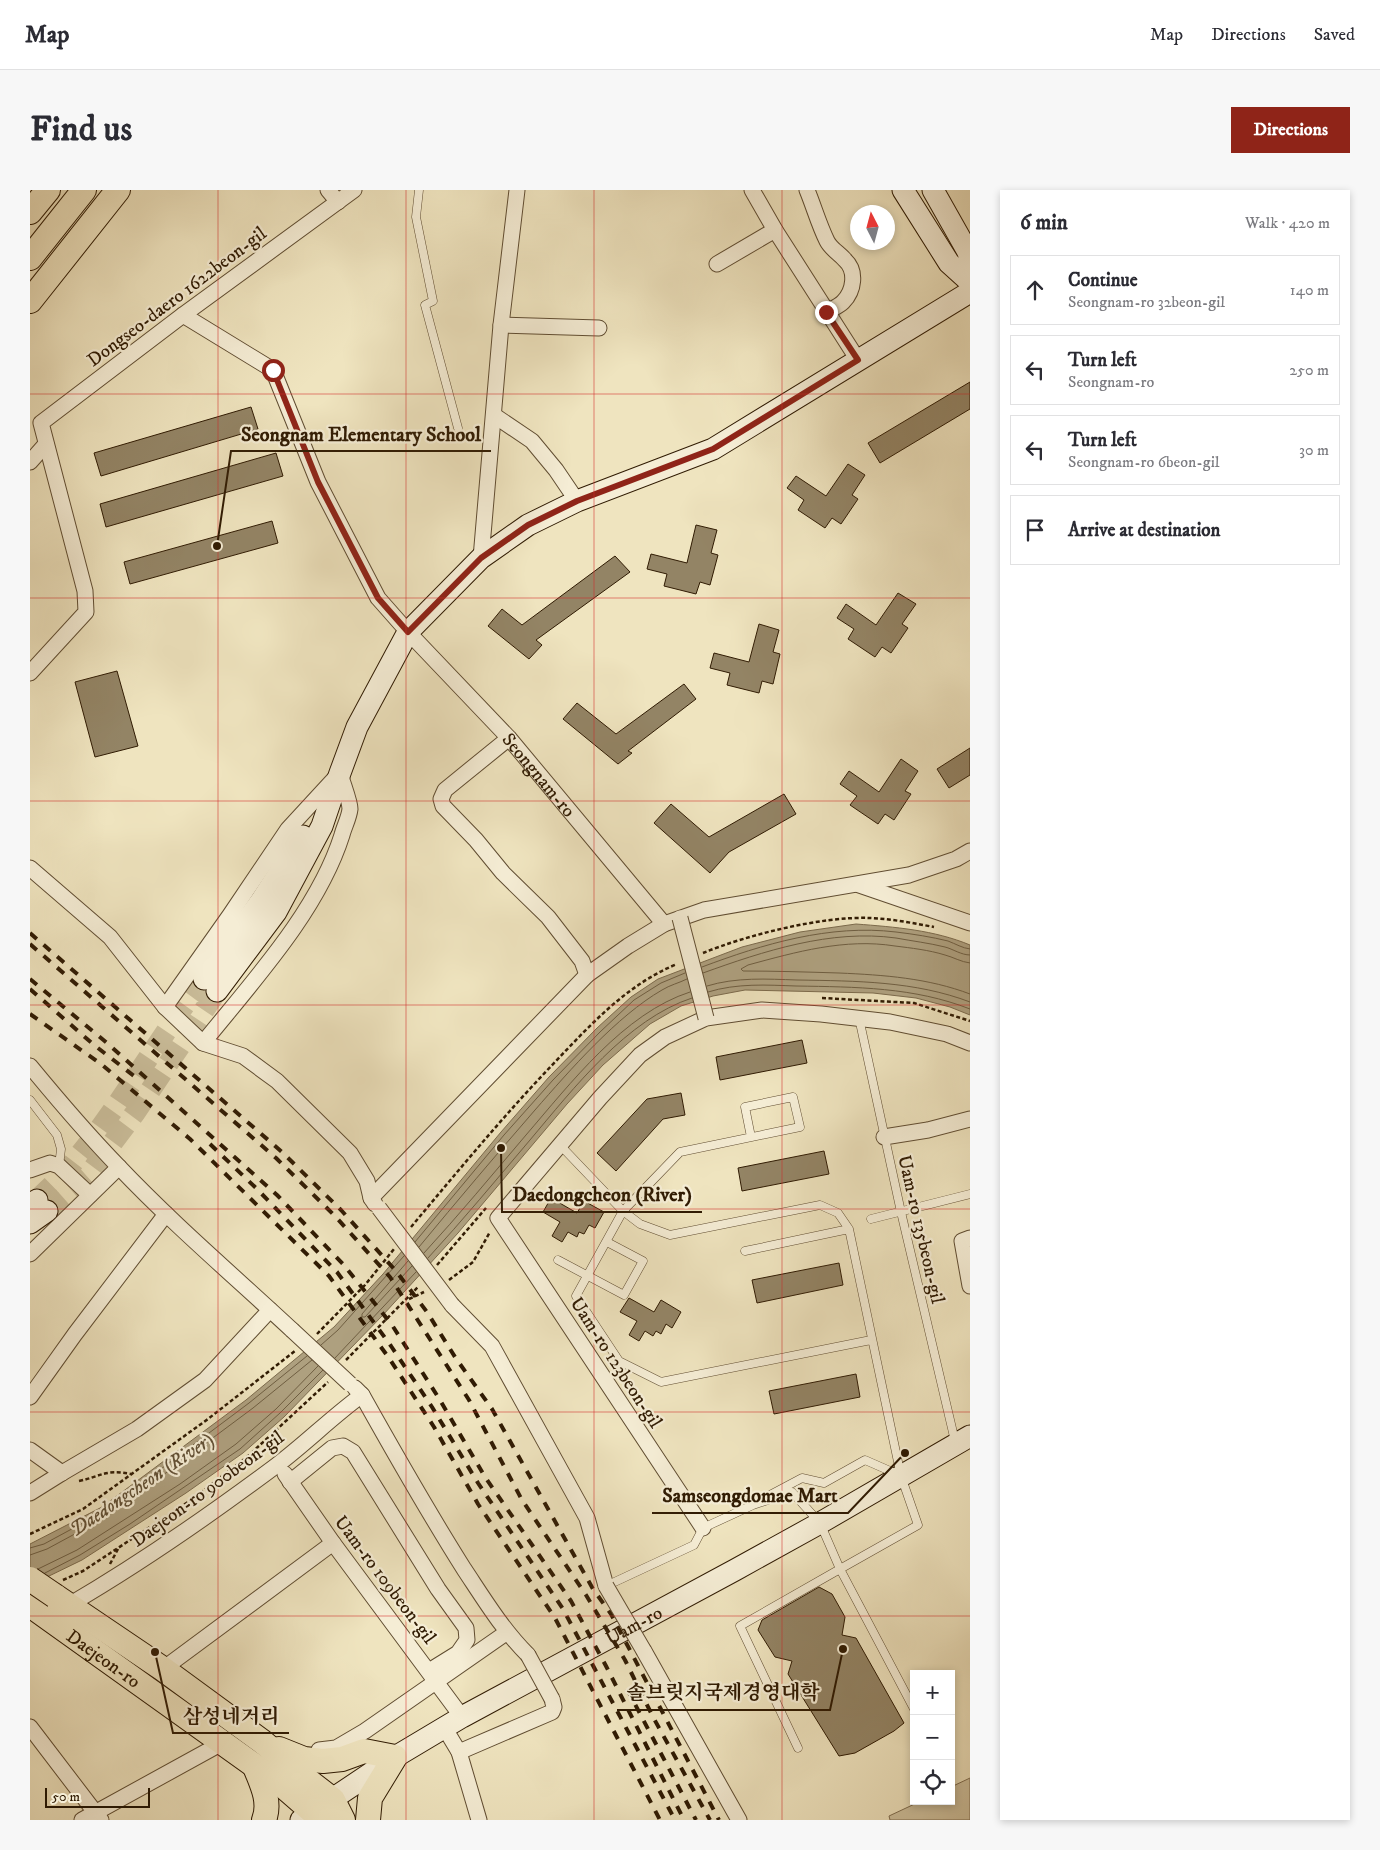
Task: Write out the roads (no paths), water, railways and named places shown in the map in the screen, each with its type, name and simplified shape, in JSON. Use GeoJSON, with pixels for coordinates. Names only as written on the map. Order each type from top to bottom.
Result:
{"type":"FeatureCollection","features":[{"type":"Feature","properties":{"kind":"main road"},"geometry":{"type":"LineString","coordinates":[[30,212],[48,190]]}},
{"type":"Feature","properties":{"kind":"main road"},"geometry":{"type":"LineString","coordinates":[[30,258],[84,190]]}},
{"type":"Feature","properties":{"kind":"main road"},"geometry":{"type":"LineString","coordinates":[[30,301],[118,190]]}},
{"type":"Feature","properties":{"kind":"main road"},"geometry":{"type":"LineString","coordinates":[[904,190],[949,263],[970,282]]}},
{"type":"Feature","properties":{"kind":"main road"},"geometry":{"type":"LineString","coordinates":[[933,190],[968,252],[970,261]]}},
{"type":"Feature","properties":{"kind":"main road"},"geometry":{"type":"LineString","coordinates":[[210,985],[340,773],[357,727],[408,632],[481,558],[528,525],[577,501],[713,449],[970,292]]}},
{"type":"Feature","properties":{"kind":"main road"},"geometry":{"type":"LineString","coordinates":[[30,1223],[38,1206]]}},
{"type":"Feature","properties":{"kind":"main road","name":"Uam-ro"},"geometry":{"type":"LineString","coordinates":[[311,1817],[338,1810],[395,1757],[444,1727],[820,1523],[963,1441]]}},
{"type":"Feature","properties":{"kind":"main road"},"geometry":{"type":"LineString","coordinates":[[30,1579],[46,1604]]}},
{"type":"Feature","properties":{"kind":"main road","name":"Daejeon-ro"},"geometry":{"type":"LineString","coordinates":[[46,1604],[163,1669],[264,1743],[338,1810]]}},
{"type":"Feature","properties":{"kind":"main road","name":"Daejeon-ro"},"geometry":{"type":"LineString","coordinates":[[46,1604],[143,1684],[283,1786],[311,1817]]}},
{"type":"Feature","properties":{"kind":"main road"},"geometry":{"type":"LineString","coordinates":[[264,1743],[304,1759],[323,1761],[342,1759],[364,1751],[395,1757],[370,1798],[368,1820]]}},
{"type":"Feature","properties":{"kind":"main road"},"geometry":{"type":"LineString","coordinates":[[255,1767],[266,1796],[266,1816],[264,1820]]}},
{"type":"Feature","properties":{"kind":"street"},"geometry":{"type":"LineString","coordinates":[[328,190],[338,202]]}},
{"type":"Feature","properties":{"kind":"street","name":"Dongseo-daero 1622beon-gil"},"geometry":{"type":"LineString","coordinates":[[30,673],[86,612],[85,591],[41,423],[183,315],[354,190]]}},
{"type":"Feature","properties":{"kind":"street"},"geometry":{"type":"LineString","coordinates":[[481,558],[502,325],[517,190]]}},
{"type":"Feature","properties":{"kind":"street"},"geometry":{"type":"LineString","coordinates":[[752,190],[826,312],[858,360]]}},
{"type":"Feature","properties":{"kind":"street"},"geometry":{"type":"LineString","coordinates":[[807,190],[827,241],[852,270],[853,282],[849,294],[843,302],[826,312]]}},
{"type":"Feature","properties":{"kind":"street"},"geometry":{"type":"LineString","coordinates":[[717,264],[775,230]]}},
{"type":"Feature","properties":{"kind":"street","name":"Seongnam-ro"},"geometry":{"type":"LineString","coordinates":[[183,315],[273,370],[318,482],[378,598],[509,738],[664,924]]}},
{"type":"Feature","properties":{"kind":"street"},"geometry":{"type":"LineString","coordinates":[[502,325],[599,328]]}},
{"type":"Feature","properties":{"kind":"street"},"geometry":{"type":"LineString","coordinates":[[494,416],[532,441],[556,470],[577,501]]}},
{"type":"Feature","properties":{"kind":"street"},"geometry":{"type":"LineString","coordinates":[[30,462],[46,444]]}},
{"type":"Feature","properties":{"kind":"street"},"geometry":{"type":"LineString","coordinates":[[509,738],[445,790],[441,799],[443,806],[476,840],[503,873],[548,917],[582,960],[587,975]]}},
{"type":"Feature","properties":{"kind":"street"},"geometry":{"type":"LineString","coordinates":[[165,1007],[288,829],[340,773]]}},
{"type":"Feature","properties":{"kind":"street"},"geometry":{"type":"LineString","coordinates":[[203,1043],[256,978],[295,924],[318,888],[335,855],[350,809],[340,773]]}},
{"type":"Feature","properties":{"kind":"street"},"geometry":{"type":"LineString","coordinates":[[375,1203],[587,975],[628,946],[664,924],[704,910],[909,875],[956,859],[970,851]]}},
{"type":"Feature","properties":{"kind":"street"},"geometry":{"type":"LineString","coordinates":[[30,868],[110,937],[165,1007],[203,1043],[243,1056],[277,1081],[350,1153],[367,1181],[375,1203],[452,1305],[492,1346],[587,1518],[606,1586],[739,1820]]}},
{"type":"Feature","properties":{"kind":"street"},"geometry":{"type":"LineString","coordinates":[[858,885],[970,923]]}},
{"type":"Feature","properties":{"kind":"street"},"geometry":{"type":"LineString","coordinates":[[680,918],[706,1018]]}},
{"type":"Feature","properties":{"kind":"street"},"geometry":{"type":"LineString","coordinates":[[560,1145],[640,1055],[665,1037],[706,1018],[762,1010],[821,1014],[890,1022],[947,1034],[970,1043]]}},
{"type":"Feature","properties":{"kind":"street"},"geometry":{"type":"LineString","coordinates":[[30,1066],[62,1106],[166,1214],[362,1395],[438,1528],[506,1633],[528,1655],[552,1699],[554,1707],[552,1712],[459,1752]]}},
{"type":"Feature","properties":{"kind":"street"},"geometry":{"type":"LineString","coordinates":[[884,1137],[928,1130],[970,1119]]}},
{"type":"Feature","properties":{"kind":"street","name":"Uam-ro 123beon-gil"},"geometry":{"type":"LineString","coordinates":[[560,1145],[498,1218],[703,1528]]}},
{"type":"Feature","properties":{"kind":"street"},"geometry":{"type":"LineString","coordinates":[[30,1170],[50,1163],[59,1166],[90,1195]]}},
{"type":"Feature","properties":{"kind":"street"},"geometry":{"type":"LineString","coordinates":[[30,1254],[119,1167]]}},
{"type":"Feature","properties":{"kind":"street"},"geometry":{"type":"LineString","coordinates":[[30,1397],[166,1214]]}},
{"type":"Feature","properties":{"kind":"street"},"geometry":{"type":"LineString","coordinates":[[970,1238],[962,1241],[970,1286]]}},
{"type":"Feature","properties":{"kind":"street"},"geometry":{"type":"LineString","coordinates":[[30,1494],[138,1429],[205,1380],[270,1310]]}},
{"type":"Feature","properties":{"kind":"street","name":"Daejeon-ro 900beon-gil"},"geometry":{"type":"LineString","coordinates":[[46,1604],[104,1585],[203,1519],[278,1464],[362,1395]]}},
{"type":"Feature","properties":{"kind":"street"},"geometry":{"type":"LineString","coordinates":[[286,1752],[336,1748],[365,1731],[433,1676],[458,1653],[467,1640],[466,1628],[438,1589],[353,1452],[343,1446],[332,1448],[290,1482]]}},
{"type":"Feature","properties":{"kind":"street"},"geometry":{"type":"LineString","coordinates":[[30,1450],[62,1473]]}},
{"type":"Feature","properties":{"kind":"street","name":"Uam-ro 109beon-gil"},"geometry":{"type":"LineString","coordinates":[[278,1464],[333,1543],[462,1717]]}},
{"type":"Feature","properties":{"kind":"street","name":"Daejeon-ro"},"geometry":{"type":"LineString","coordinates":[[163,1669],[333,1543]]}},
{"type":"Feature","properties":{"kind":"street"},"geometry":{"type":"LineString","coordinates":[[433,1676],[506,1633]]}},
{"type":"Feature","properties":{"kind":"street"},"geometry":{"type":"LineString","coordinates":[[30,1727],[93,1818],[222,1743]]}},
{"type":"Feature","properties":{"kind":"street"},"geometry":{"type":"LineString","coordinates":[[444,1727],[459,1752],[479,1820]]}},
{"type":"Feature","properties":{"kind":"lane"},"geometry":{"type":"LineString","coordinates":[[419,190],[416,217],[433,301],[425,304],[458,428]]}},
{"type":"Feature","properties":{"kind":"lane","name":"Uam-ro 135beon-gil"},"geometry":{"type":"LineString","coordinates":[[858,1018],[901,1212],[963,1441]]}},
{"type":"Feature","properties":{"kind":"lane"},"geometry":{"type":"LineString","coordinates":[[751,1137],[744,1107],[792,1097],[800,1127],[680,1152],[623,1211],[576,1296],[619,1361],[661,1382],[871,1340]]}},
{"type":"Feature","properties":{"kind":"lane"},"geometry":{"type":"LineString","coordinates":[[30,1100],[58,1135],[62,1149],[59,1166]]}},
{"type":"Feature","properties":{"kind":"lane"},"geometry":{"type":"LineString","coordinates":[[560,1145],[623,1211],[640,1224],[670,1235],[820,1205],[838,1213],[849,1229],[901,1476],[918,1525],[740,1626],[798,1748]]}},
{"type":"Feature","properties":{"kind":"lane"},"geometry":{"type":"LineString","coordinates":[[871,1219],[970,1194]]}},
{"type":"Feature","properties":{"kind":"lane"},"geometry":{"type":"LineString","coordinates":[[745,1251],[849,1229]]}},
{"type":"Feature","properties":{"kind":"lane"},"geometry":{"type":"LineString","coordinates":[[558,1260],[624,1295],[643,1261],[607,1242]]}},
{"type":"Feature","properties":{"kind":"lane"},"geometry":{"type":"LineString","coordinates":[[606,1586],[694,1545],[703,1528],[753,1505],[802,1478],[824,1483],[865,1460],[901,1476]]}},
{"type":"Feature","properties":{"kind":"lane"},"geometry":{"type":"LineString","coordinates":[[753,1505],[792,1492],[820,1523],[840,1570],[910,1701]]}},
{"type":"Feature","properties":{"kind":"water"},"geometry":{"type":"Polygon","coordinates":[[[856,924],[928,933],[970,945],[970,1015],[950,1007],[916,998],[873,993],[745,990],[713,996],[681,1006],[650,1024],[603,1065],[567,1104],[458,1233],[383,1315],[284,1417],[243,1453],[186,1493],[82,1560],[30,1584],[30,1544],[102,1507],[246,1400],[334,1327],[383,1274],[549,1077],[597,1028],[631,997],[658,979],[742,947],[800,932],[856,924]]]}},
{"type":"Feature","properties":{"kind":"tunnel"},"geometry":{"type":"LineString","coordinates":[[37,1200],[67,1170],[93,1137],[204,979]]}},
{"type":"Feature","properties":{"kind":"tunnel"},"geometry":{"type":"LineString","coordinates":[[47,1211],[88,1175],[135,1113],[217,991]]}},
{"type":"Feature","properties":{"kind":"railway"},"geometry":{"type":"LineString","coordinates":[[30,933],[282,1152],[341,1210],[396,1271],[427,1312],[455,1357],[492,1409],[593,1589],[611,1614],[719,1820]]}},
{"type":"Feature","properties":{"kind":"railway"},"geometry":{"type":"LineString","coordinates":[[30,944],[276,1158],[335,1216],[390,1277],[469,1400],[522,1500],[586,1595],[625,1660],[653,1717],[710,1820]]}},
{"type":"Feature","properties":{"kind":"railway"},"geometry":{"type":"LineString","coordinates":[[30,979],[107,1043],[277,1195],[343,1264],[392,1325],[440,1400],[485,1477],[571,1601],[684,1820]]}},
{"type":"Feature","properties":{"kind":"railway"},"geometry":{"type":"LineString","coordinates":[[30,989],[94,1045],[138,1079]]}},
{"type":"Feature","properties":{"kind":"railway"},"geometry":{"type":"LineString","coordinates":[[30,1014],[101,1064],[190,1139],[329,1276],[389,1358],[434,1427],[478,1504],[555,1618],[660,1820]]}},
{"type":"Feature","properties":{"kind":"railway"},"geometry":{"type":"LineString","coordinates":[[210,1144],[257,1189],[337,1272],[391,1346],[432,1407],[478,1483],[563,1609],[675,1820]]}},
{"type":"Feature","properties":{"kind":"railway"},"geometry":{"type":"LineString","coordinates":[[627,1689],[696,1820]]}},
{"type":"Feature","properties":{"kind":"place","name":"Seongnam Elementary School"},"geometry":{"type":"Point","coordinates":[217,546]}},
{"type":"Feature","properties":{"kind":"place","name":"Daedongcheon (River)"},"geometry":{"type":"Point","coordinates":[501,1148]}},
{"type":"Feature","properties":{"kind":"place","name":"Samseongdomae Mart"},"geometry":{"type":"Point","coordinates":[905,1453]}},
{"type":"Feature","properties":{"kind":"place","name":"솔브릿지국제경영대학"},"geometry":{"type":"Point","coordinates":[843,1649]}},
{"type":"Feature","properties":{"kind":"place","name":"삼성네거리"},"geometry":{"type":"Point","coordinates":[155,1652]}}]}
